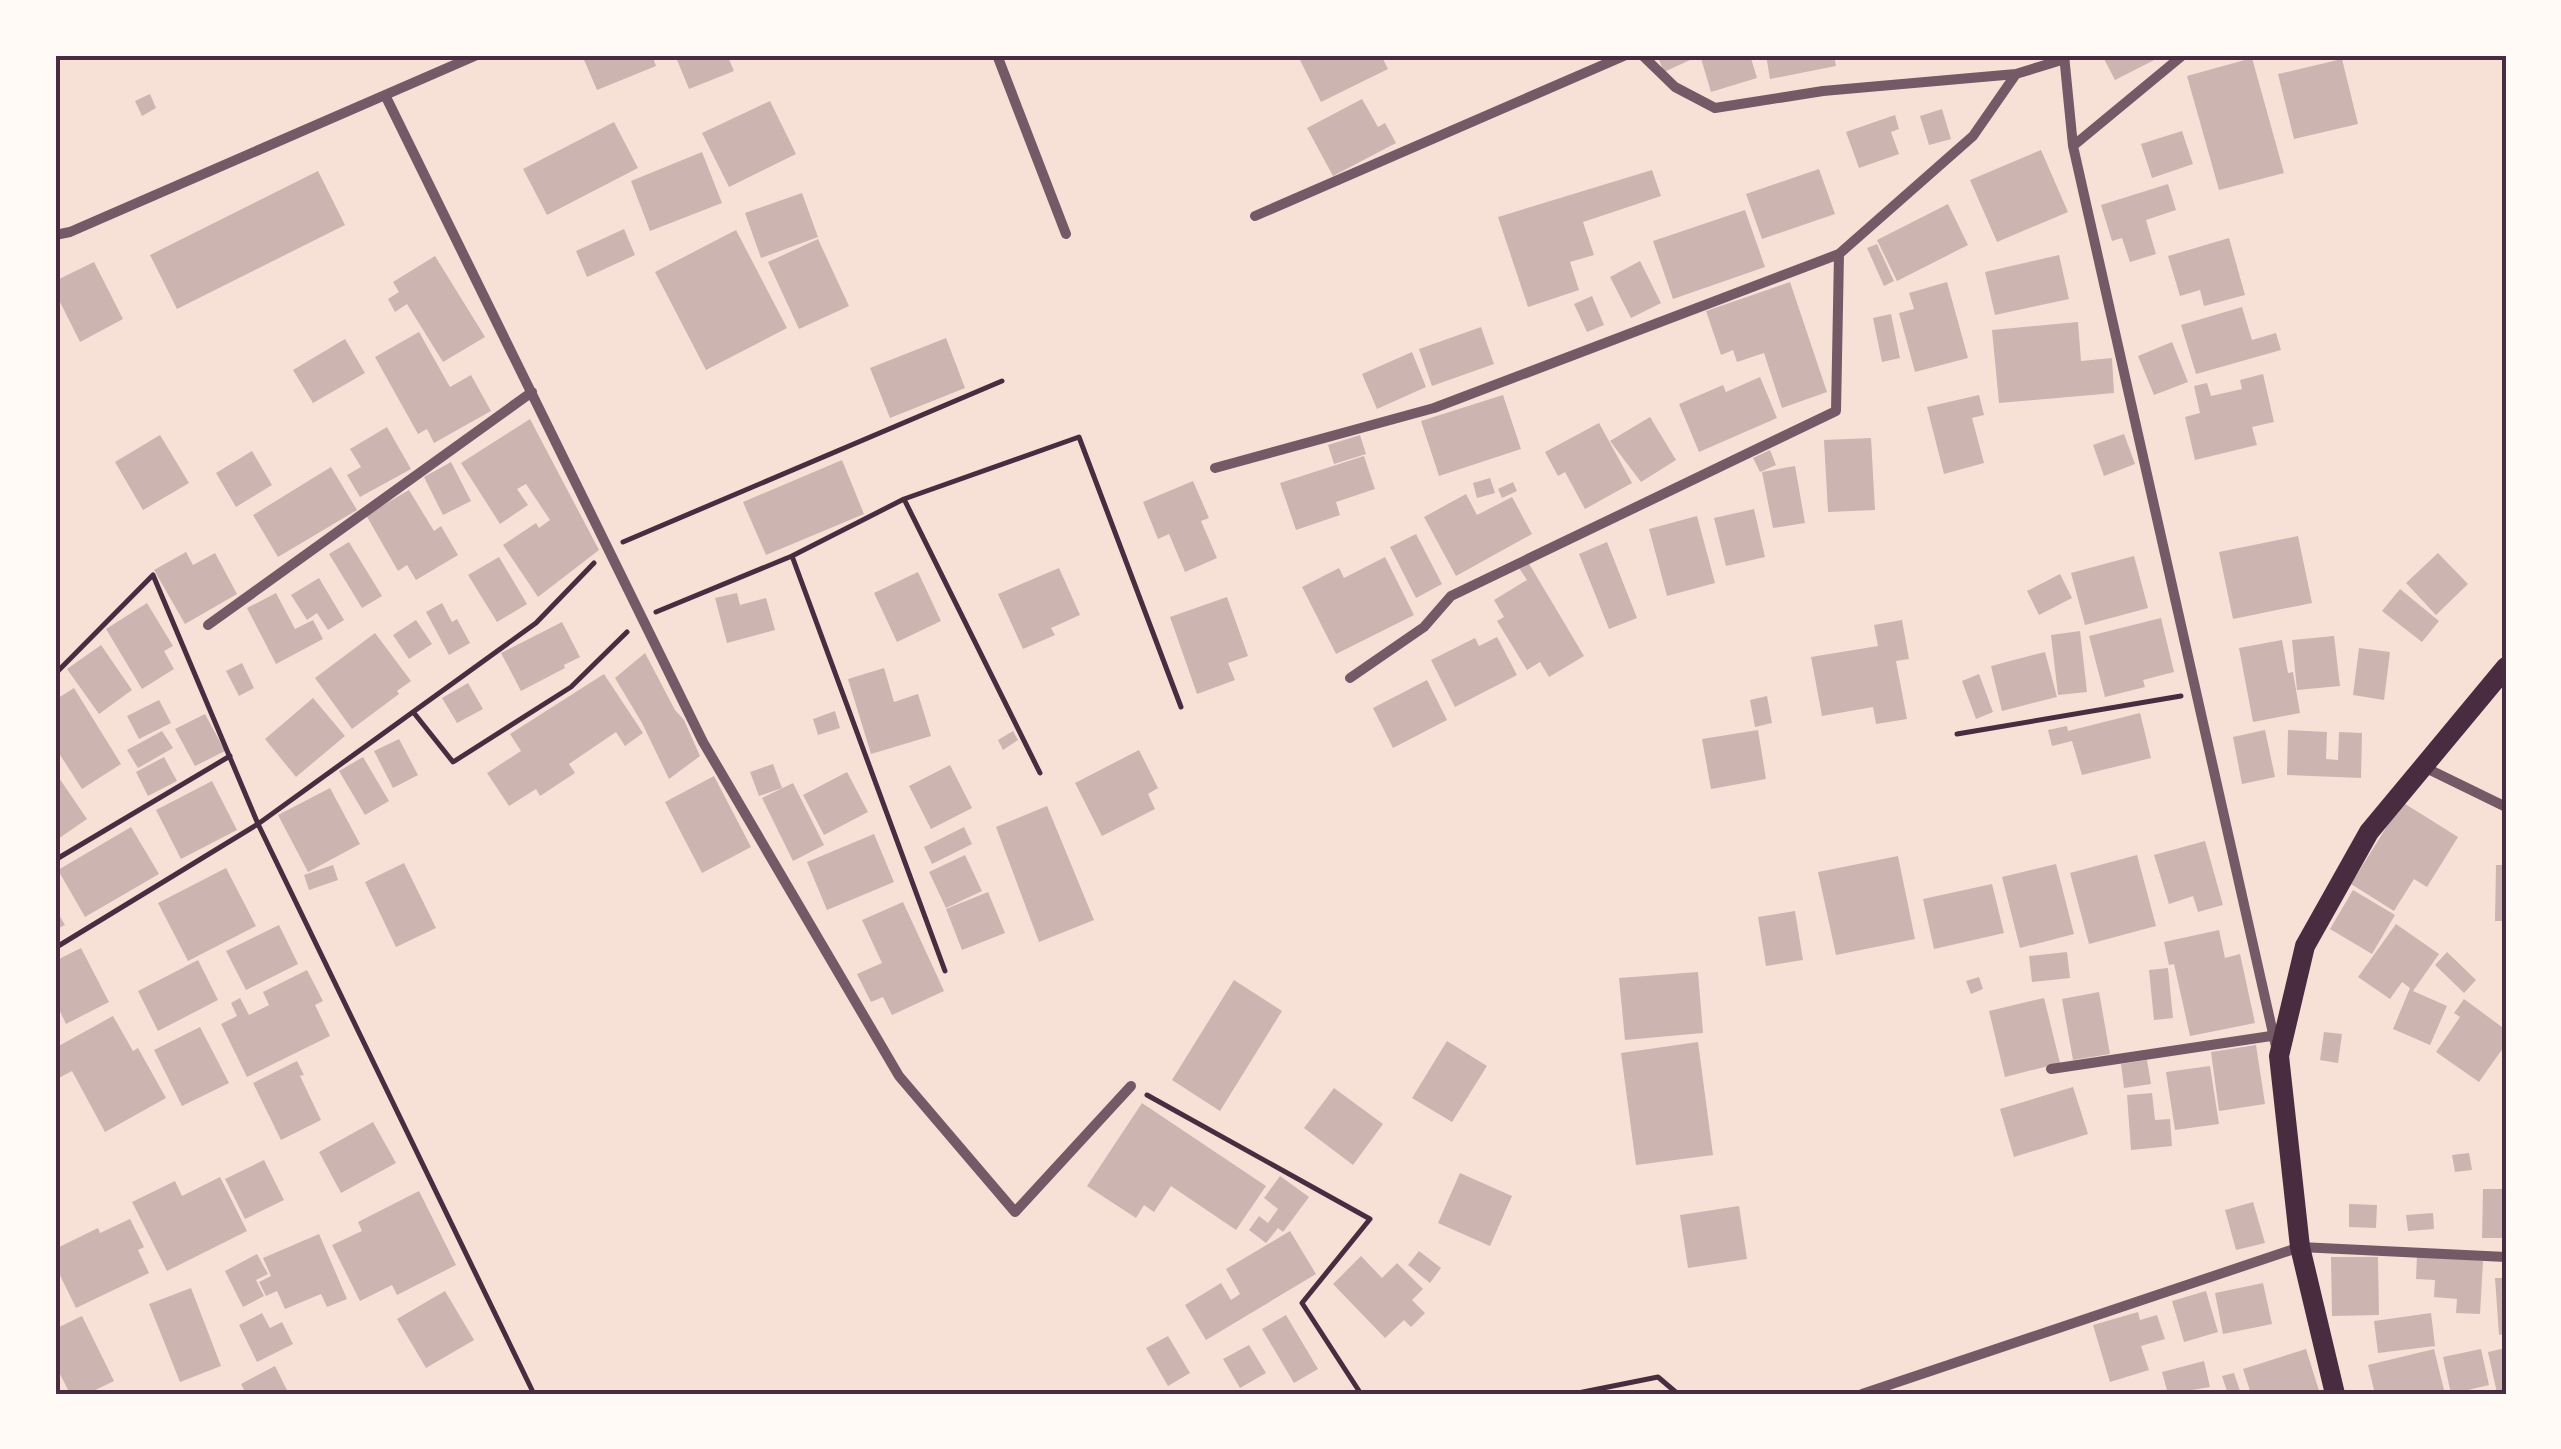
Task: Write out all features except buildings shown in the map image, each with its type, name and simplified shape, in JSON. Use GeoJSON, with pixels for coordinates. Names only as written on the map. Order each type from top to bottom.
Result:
{"type":"FeatureCollection","features":[{"type":"Feature","properties":{"kind":"main road"},"geometry":{"type":"LineString","coordinates":[[2336,1394],[2300,1247],[2275,1046],[2306,946],[2370,832],[2506,667]]}},
{"type":"Feature","properties":{"kind":"street"},"geometry":{"type":"LineString","coordinates":[[55,235],[70,232],[477,55]]}},
{"type":"Feature","properties":{"kind":"street"},"geometry":{"type":"LineString","coordinates":[[997,55],[1066,234]]}},
{"type":"Feature","properties":{"kind":"street"},"geometry":{"type":"LineString","coordinates":[[1255,216],[1626,55]]}},
{"type":"Feature","properties":{"kind":"street"},"geometry":{"type":"LineString","coordinates":[[1642,55],[1675,87],[1716,108],[1823,91],[2016,74],[2064,57],[2073,146],[2275,1046],[2051,1069]]}},
{"type":"Feature","properties":{"kind":"street"},"geometry":{"type":"LineString","coordinates":[[2073,146],[2183,55]]}},
{"type":"Feature","properties":{"kind":"street"},"geometry":{"type":"LineString","coordinates":[[1215,468],[1434,408],[1839,254],[1973,136],[2016,74]]}},
{"type":"Feature","properties":{"kind":"street"},"geometry":{"type":"LineString","coordinates":[[385,94],[703,742],[899,1076],[1016,1212],[1130,1086]]}},
{"type":"Feature","properties":{"kind":"street"},"geometry":{"type":"LineString","coordinates":[[1350,678],[1424,627],[1451,596],[1836,411],[1839,254]]}},
{"type":"Feature","properties":{"kind":"street"},"geometry":{"type":"LineString","coordinates":[[208,625],[532,392]]}},
{"type":"Feature","properties":{"kind":"street"},"geometry":{"type":"LineString","coordinates":[[2424,768],[2506,807]]}},
{"type":"Feature","properties":{"kind":"street"},"geometry":{"type":"LineString","coordinates":[[1862,1394],[2300,1247],[2506,1257]]}},
{"type":"Feature","properties":{"kind":"path"},"geometry":{"type":"LineString","coordinates":[[55,948],[258,824],[414,713],[536,623],[608,548],[1002,380]]}},
{"type":"Feature","properties":{"kind":"path"},"geometry":{"type":"LineString","coordinates":[[414,713],[453,762],[571,687],[642,618],[792,556],[904,500],[1079,437],[1180,707]]}},
{"type":"Feature","properties":{"kind":"path"},"geometry":{"type":"LineString","coordinates":[[904,500],[1040,773]]}},
{"type":"Feature","properties":{"kind":"path"},"geometry":{"type":"LineString","coordinates":[[792,556],[944,971]]}},
{"type":"Feature","properties":{"kind":"path"},"geometry":{"type":"LineString","coordinates":[[55,674],[153,575],[258,824],[532,1390]]}},
{"type":"Feature","properties":{"kind":"path"},"geometry":{"type":"LineString","coordinates":[[1958,734],[2197,693]]}},
{"type":"Feature","properties":{"kind":"path"},"geometry":{"type":"LineString","coordinates":[[55,860],[230,756]]}},
{"type":"Feature","properties":{"kind":"path"},"geometry":{"type":"LineString","coordinates":[[1130,1086],[1370,1219],[1302,1303],[1361,1394]]}},
{"type":"Feature","properties":{"kind":"path"},"geometry":{"type":"LineString","coordinates":[[1573,1394],[1658,1377],[1678,1394]]}}]}
